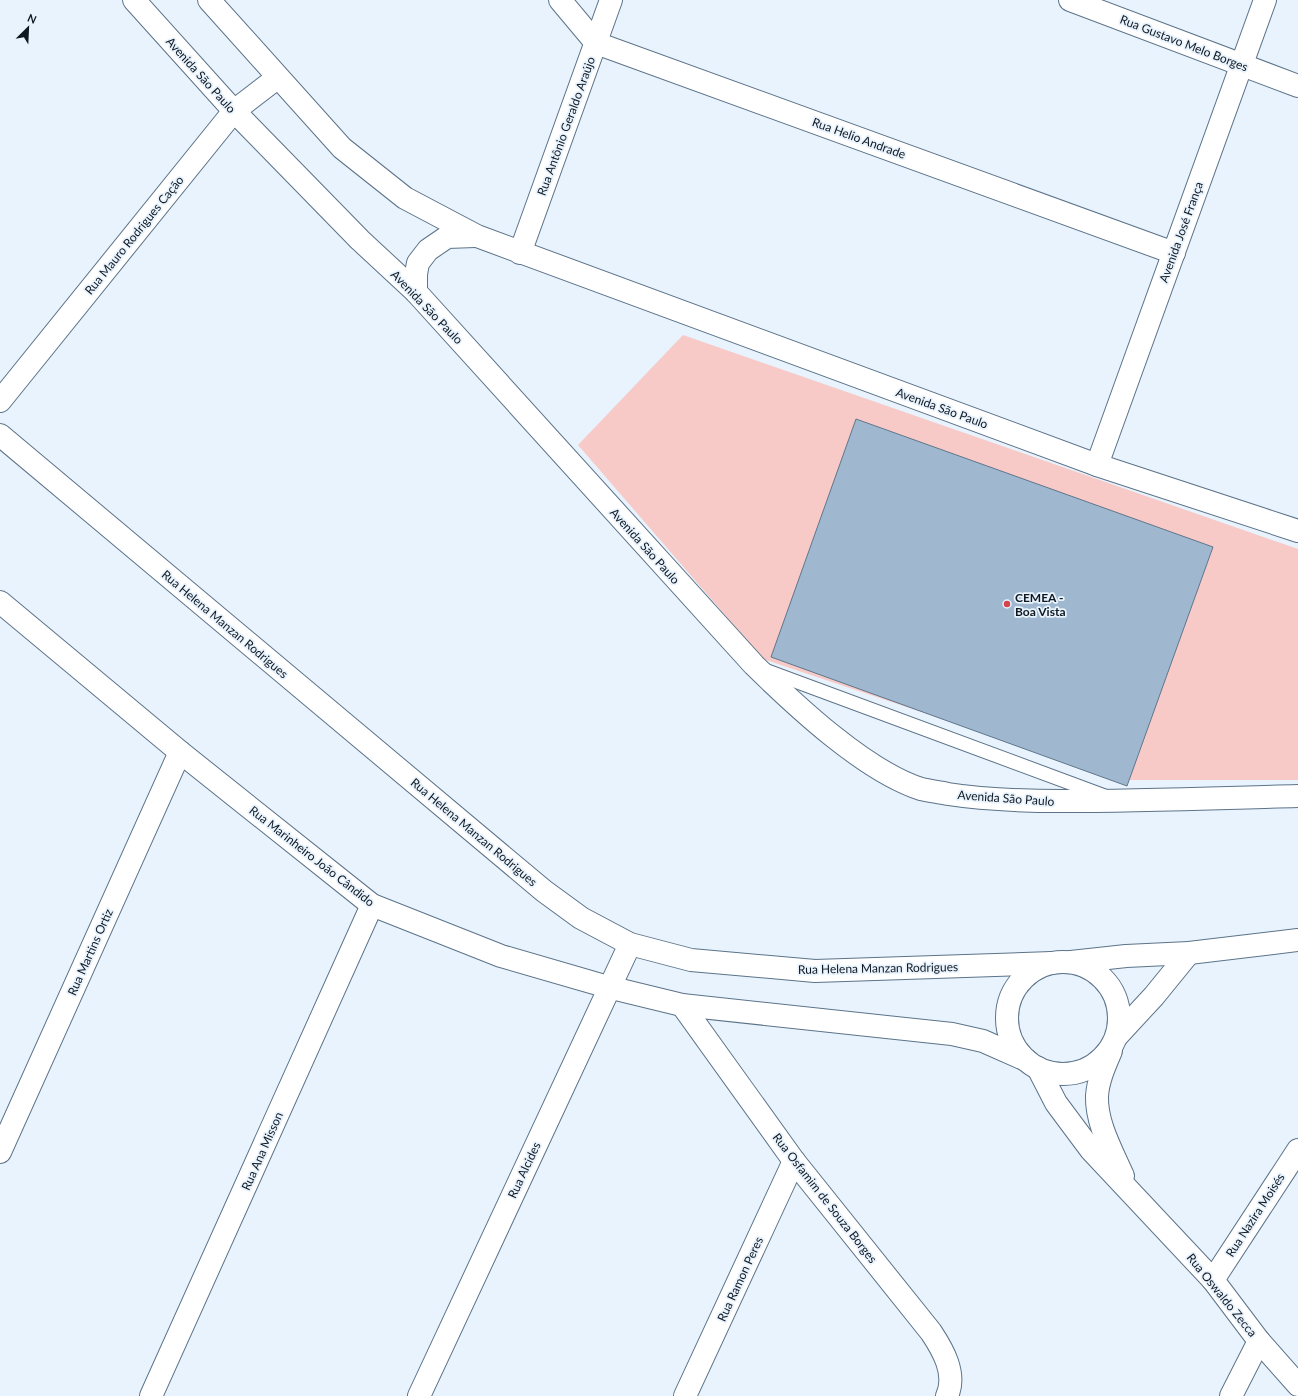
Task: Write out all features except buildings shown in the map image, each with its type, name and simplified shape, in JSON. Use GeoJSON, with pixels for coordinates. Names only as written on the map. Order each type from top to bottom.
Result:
{"type":"FeatureCollection","features":[{"type":"Feature","properties":{"kind":"street","name":"Avenida São Paulo"},"geometry":{"type":"LineString","coordinates":[[134,0],[234,111],[360,240],[416,292],[754,665],[785,695],[846,745],[888,775],[921,789],[974,798],[1027,801],[1118,801],[1298,796]]}},
{"type":"Feature","properties":{"kind":"street","name":"Avenida São Paulo"},"geometry":{"type":"LineString","coordinates":[[209,0],[277,78],[342,148],[384,183],[405,198],[477,236],[1097,465],[1298,531]]}},
{"type":"Feature","properties":{"kind":"street"},"geometry":{"type":"LineString","coordinates":[[560,0],[596,43]]}},
{"type":"Feature","properties":{"kind":"street","name":"Rua Antônio Geraldo Araújo"},"geometry":{"type":"LineString","coordinates":[[520,253],[611,0]]}},
{"type":"Feature","properties":{"kind":"street","name":"Rua Gustavo Melo Borges"},"geometry":{"type":"LineString","coordinates":[[1070,0],[1298,86]]}},
{"type":"Feature","properties":{"kind":"street","name":"Avenida José França"},"geometry":{"type":"LineString","coordinates":[[1097,465],[1266,0]]}},
{"type":"Feature","properties":{"kind":"street","name":"Rua Helio Andrade"},"geometry":{"type":"LineString","coordinates":[[596,43],[1174,253]]}},
{"type":"Feature","properties":{"kind":"street","name":"Rua Mauro Rodrigues Cação"},"geometry":{"type":"LineString","coordinates":[[0,401],[234,111],[277,78]]}},
{"type":"Feature","properties":{"kind":"street"},"geometry":{"type":"LineString","coordinates":[[416,292],[416,274],[418,263],[428,250],[447,237],[477,236]]}},
{"type":"Feature","properties":{"kind":"street","name":"Rua Helena Manzan Rodrigues"},"geometry":{"type":"LineString","coordinates":[[0,435],[544,891],[581,918],[630,944],[691,960],[815,971],[1061,963],[1126,956],[1189,953],[1289,941]]}},
{"type":"Feature","properties":{"kind":"street","name":"Rua Marinheiro João Cândido"},"geometry":{"type":"LineString","coordinates":[[0,602],[180,752],[372,905],[501,956],[608,988],[682,1005]]}},
{"type":"Feature","properties":{"kind":"street","name":"Rua Martins Ortiz"},"geometry":{"type":"LineString","coordinates":[[0,1152],[180,752]]}},
{"type":"Feature","properties":{"kind":"street","name":"Rua Ana Misson"},"geometry":{"type":"LineString","coordinates":[[151,1396],[372,905]]}},
{"type":"Feature","properties":{"kind":"street"},"geometry":{"type":"LineString","coordinates":[[1289,941],[1298,955]]}},
{"type":"Feature","properties":{"kind":"street","name":"Rua Alcides"},"geometry":{"type":"LineString","coordinates":[[419,1396],[608,988],[630,944]]}},
{"type":"Feature","properties":{"kind":"street"},"geometry":{"type":"LineString","coordinates":[[682,1005],[952,1034],[983,1041],[1057,1074],[1074,1074],[1090,1068],[1104,1058],[1115,1040],[1189,953]]}},
{"type":"Feature","properties":{"kind":"street"},"geometry":{"type":"LineString","coordinates":[[1032,1064],[1015,1047],[1008,1030],[1007,1012],[1011,995],[1022,980],[1035,969],[1061,963],[1087,968],[1102,978],[1113,992],[1119,1009],[1115,1040]]}},
{"type":"Feature","properties":{"kind":"street","name":"Rua Osfamim de Souza Borges"},"geometry":{"type":"LineString","coordinates":[[682,1005],[794,1161],[931,1332],[943,1351],[950,1368],[950,1391],[947,1396]]}},
{"type":"Feature","properties":{"kind":"street","name":"Rua Oswaldo Zecca"},"geometry":{"type":"LineString","coordinates":[[1115,1040],[1100,1078],[1097,1096],[1104,1132],[1129,1190]]}},
{"type":"Feature","properties":{"kind":"street","name":"Rua Oswaldo Zecca"},"geometry":{"type":"LineString","coordinates":[[1032,1064],[1056,1103],[1091,1150],[1213,1280],[1259,1340],[1298,1385]]}},
{"type":"Feature","properties":{"kind":"street","name":"Rua Nazira Moisés"},"geometry":{"type":"LineString","coordinates":[[1213,1280],[1298,1150]]}},
{"type":"Feature","properties":{"kind":"street","name":"Rua Ramon Peres"},"geometry":{"type":"LineString","coordinates":[[685,1396],[794,1161]]}},
{"type":"Feature","properties":{"kind":"street"},"geometry":{"type":"LineString","coordinates":[[1230,1396],[1259,1340]]}},
{"type":"Feature","properties":{"kind":"lane"},"geometry":{"type":"LineString","coordinates":[[754,665],[1118,801]]}},
{"type":"Feature","properties":{"kind":"shaded area","name":"CEMEA - Boa Vista"},"geometry":{"type":"Polygon","coordinates":[[[683,335],[1298,549],[1298,780],[1125,780],[763,659],[578,445],[683,335]]]}},
{"type":"Feature","properties":{"kind":"place","name":"CEMEA - Boa Vista"},"geometry":{"type":"Point","coordinates":[1007,604]}}]}
